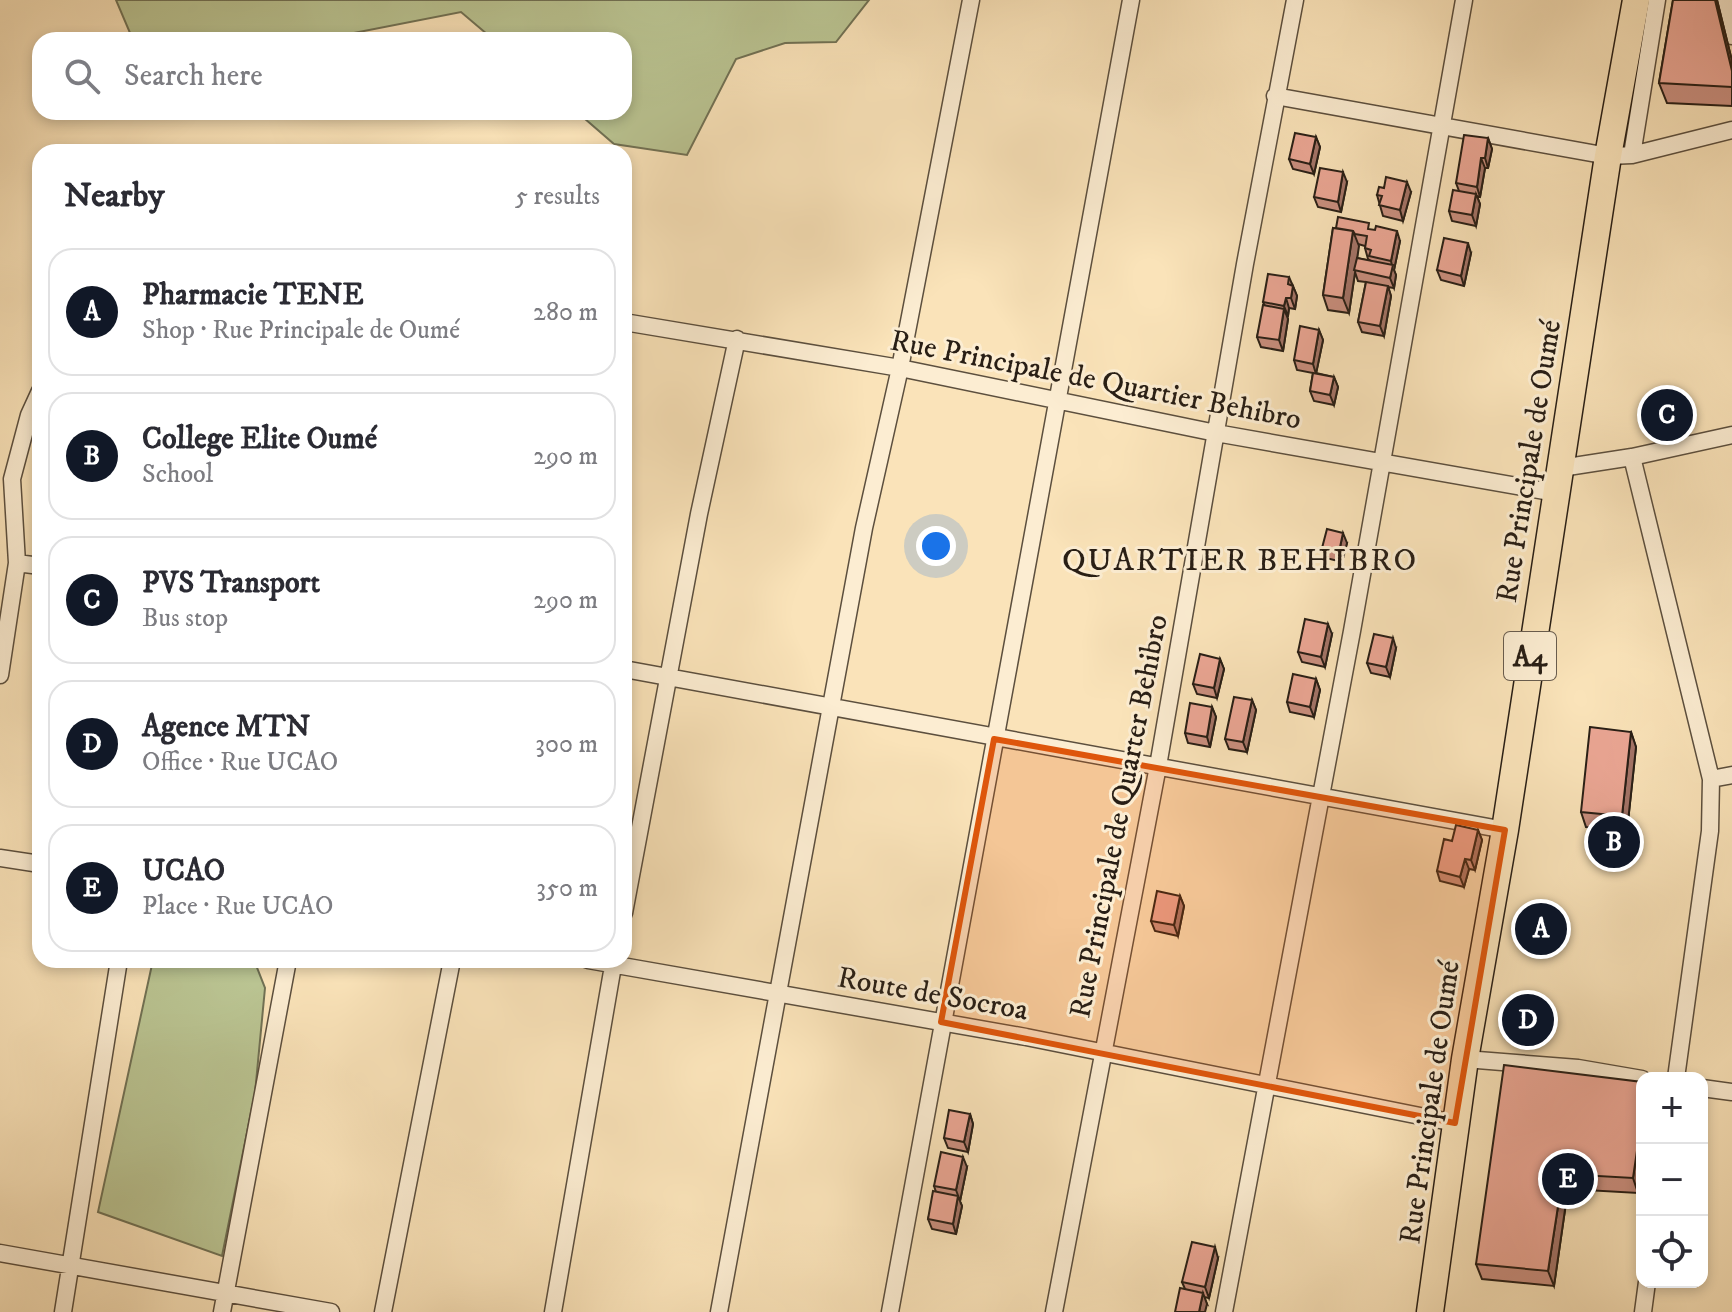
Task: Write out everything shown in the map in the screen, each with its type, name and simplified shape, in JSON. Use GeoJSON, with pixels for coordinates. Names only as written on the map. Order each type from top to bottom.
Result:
{"type":"FeatureCollection","features":[{"type":"Feature","properties":{"kind":"main road","name":"Rue Principale de Oumé"},"geometry":{"type":"LineString","coordinates":[[1430,1312],[1455,1123],[1505,830],[1558,480],[1620,156],[1636,0]]}},
{"type":"Feature","properties":{"kind":"street"},"geometry":{"type":"LineString","coordinates":[[719,1312],[864,528],[900,368],[971,0]]}},
{"type":"Feature","properties":{"kind":"street"},"geometry":{"type":"LineString","coordinates":[[890,1312],[1131,0]]}},
{"type":"Feature","properties":{"kind":"street","name":"Rue Principale de Quarter Behibro"},"geometry":{"type":"LineString","coordinates":[[1054,1312],[1158,766],[1275,96],[1295,0]]}},
{"type":"Feature","properties":{"kind":"street"},"geometry":{"type":"LineString","coordinates":[[1224,1312],[1264,1085],[1322,796],[1439,124],[1464,0]]}},
{"type":"Feature","properties":{"kind":"street"},"geometry":{"type":"LineString","coordinates":[[1620,156],[1657,0]]}},
{"type":"Feature","properties":{"kind":"street"},"geometry":{"type":"LineString","coordinates":[[1724,0],[1732,36]]}},
{"type":"Feature","properties":{"kind":"street"},"geometry":{"type":"LineString","coordinates":[[1275,96],[1620,156],[1732,130]]}},
{"type":"Feature","properties":{"kind":"street","name":"Rue Principale de Quartier Behibro"},"geometry":{"type":"LineString","coordinates":[[632,323],[900,368],[1216,433],[1381,463],[1558,480],[1632,457],[1732,435]]}},
{"type":"Feature","properties":{"kind":"street"},"geometry":{"type":"LineString","coordinates":[[632,870],[737,339]]}},
{"type":"Feature","properties":{"kind":"street"},"geometry":{"type":"LineString","coordinates":[[0,675],[17,563],[12,479],[32,408]]}},
{"type":"Feature","properties":{"kind":"street"},"geometry":{"type":"LineString","coordinates":[[1632,457],[1711,779],[1710,831],[1677,1072]]}},
{"type":"Feature","properties":{"kind":"street"},"geometry":{"type":"LineString","coordinates":[[17,563],[32,565]]}},
{"type":"Feature","properties":{"kind":"street"},"geometry":{"type":"LineString","coordinates":[[632,670],[1505,830]]}},
{"type":"Feature","properties":{"kind":"street"},"geometry":{"type":"LineString","coordinates":[[1711,779],[1732,775]]}},
{"type":"Feature","properties":{"kind":"street"},"geometry":{"type":"LineString","coordinates":[[0,858],[32,863]]}},
{"type":"Feature","properties":{"kind":"street","name":"Route de Socroa"},"geometry":{"type":"LineString","coordinates":[[632,966],[941,1022],[1455,1123]]}},
{"type":"Feature","properties":{"kind":"street"},"geometry":{"type":"LineString","coordinates":[[63,1312],[118,968]]}},
{"type":"Feature","properties":{"kind":"street"},"geometry":{"type":"LineString","coordinates":[[222,1312],[287,968]]}},
{"type":"Feature","properties":{"kind":"street"},"geometry":{"type":"LineString","coordinates":[[383,1312],[450,968]]}},
{"type":"Feature","properties":{"kind":"street"},"geometry":{"type":"LineString","coordinates":[[553,1312],[613,968]]}},
{"type":"Feature","properties":{"kind":"street"},"geometry":{"type":"LineString","coordinates":[[1465,1059],[1578,1068],[1636,1078]]}},
{"type":"Feature","properties":{"kind":"street"},"geometry":{"type":"LineString","coordinates":[[1708,1089],[1732,1092]]}},
{"type":"Feature","properties":{"kind":"street"},"geometry":{"type":"LineString","coordinates":[[0,1253],[331,1312]]}},
{"type":"Feature","properties":{"kind":"street"},"geometry":{"type":"LineString","coordinates":[[1643,1312],[1646,1288]]}},
{"type":"Feature","properties":{"kind":"highlighted area"},"geometry":{"type":"Polygon","coordinates":[[[994,739],[1505,830],[1455,1123],[941,1022],[994,739]]]}},
{"type":"Feature","properties":{"kind":"green space"},"geometry":{"type":"Polygon","coordinates":[[[116,0],[869,0],[836,42],[785,43],[736,59],[687,155],[632,147],[632,144],[614,144],[586,120],[632,120],[632,32],[485,32],[461,12],[359,32],[130,32],[116,0]]]}},
{"type":"Feature","properties":{"kind":"green space"},"geometry":{"type":"Polygon","coordinates":[[[151,968],[257,968],[265,988],[255,1093],[222,1256],[98,1212],[151,968]]]}},
{"type":"Feature","properties":{"kind":"building"},"geometry":{"type":"Polygon","coordinates":[[[1673,0],[1715,0],[1732,71],[1732,87],[1659,83],[1673,0]]]}},
{"type":"Feature","properties":{"kind":"building"},"geometry":{"type":"Polygon","coordinates":[[[1295,133],[1316,137],[1310,164],[1289,159],[1295,133]]]}},
{"type":"Feature","properties":{"kind":"building"},"geometry":{"type":"Polygon","coordinates":[[[1464,135],[1488,138],[1485,158],[1481,158],[1477,187],[1456,183],[1464,135]]]}},
{"type":"Feature","properties":{"kind":"building"},"geometry":{"type":"Polygon","coordinates":[[[1320,168],[1343,172],[1338,202],[1314,197],[1320,168]]]}},
{"type":"Feature","properties":{"kind":"building"},"geometry":{"type":"Polygon","coordinates":[[[1386,177],[1407,182],[1400,210],[1379,205],[1382,196],[1377,195],[1379,187],[1384,188],[1386,177]]]}},
{"type":"Feature","properties":{"kind":"building"},"geometry":{"type":"Polygon","coordinates":[[[1453,190],[1476,194],[1472,215],[1449,211],[1453,190]]]}},
{"type":"Feature","properties":{"kind":"building"},"geometry":{"type":"Polygon","coordinates":[[[1338,217],[1369,223],[1368,229],[1375,230],[1376,226],[1397,231],[1391,261],[1369,256],[1371,250],[1365,248],[1367,236],[1336,228],[1338,217]]]}},
{"type":"Feature","properties":{"kind":"building"},"geometry":{"type":"Polygon","coordinates":[[[1333,228],[1353,231],[1343,298],[1323,295],[1333,228]]]}},
{"type":"Feature","properties":{"kind":"building"},"geometry":{"type":"Polygon","coordinates":[[[1444,238],[1468,243],[1461,276],[1437,270],[1444,238]]]}},
{"type":"Feature","properties":{"kind":"building"},"geometry":{"type":"Polygon","coordinates":[[[1357,258],[1393,265],[1390,278],[1354,270],[1357,258]]]}},
{"type":"Feature","properties":{"kind":"building"},"geometry":{"type":"Polygon","coordinates":[[[1268,274],[1289,277],[1288,284],[1293,286],[1291,298],[1286,298],[1284,306],[1263,302],[1268,274]]]}},
{"type":"Feature","properties":{"kind":"building"},"geometry":{"type":"Polygon","coordinates":[[[1366,282],[1388,286],[1380,326],[1358,322],[1366,282]]]}},
{"type":"Feature","properties":{"kind":"building"},"geometry":{"type":"Polygon","coordinates":[[[1263,305],[1284,309],[1279,340],[1257,337],[1263,305]]]}},
{"type":"Feature","properties":{"kind":"building"},"geometry":{"type":"Polygon","coordinates":[[[1300,326],[1319,330],[1313,364],[1294,360],[1300,326]]]}},
{"type":"Feature","properties":{"kind":"building"},"geometry":{"type":"Polygon","coordinates":[[[1313,373],[1334,377],[1330,395],[1310,391],[1313,373]]]}},
{"type":"Feature","properties":{"kind":"building"},"geometry":{"type":"Polygon","coordinates":[[[1327,529],[1343,533],[1339,552],[1322,548],[1327,529]]]}},
{"type":"Feature","properties":{"kind":"building"},"geometry":{"type":"Polygon","coordinates":[[[1305,619],[1328,624],[1321,657],[1298,652],[1305,619]]]}},
{"type":"Feature","properties":{"kind":"building"},"geometry":{"type":"Polygon","coordinates":[[[1374,634],[1393,638],[1386,667],[1367,663],[1374,634]]]}},
{"type":"Feature","properties":{"kind":"building"},"geometry":{"type":"Polygon","coordinates":[[[1200,654],[1220,659],[1214,688],[1193,684],[1200,654]]]}},
{"type":"Feature","properties":{"kind":"building"},"geometry":{"type":"Polygon","coordinates":[[[1293,674],[1316,679],[1310,707],[1287,702],[1293,674]]]}},
{"type":"Feature","properties":{"kind":"building"},"geometry":{"type":"Polygon","coordinates":[[[1234,697],[1252,700],[1243,742],[1225,739],[1234,697]]]}},
{"type":"Feature","properties":{"kind":"building"},"geometry":{"type":"Polygon","coordinates":[[[1190,703],[1212,707],[1207,737],[1185,733],[1190,703]]]}},
{"type":"Feature","properties":{"kind":"building"},"geometry":{"type":"Polygon","coordinates":[[[1590,727],[1631,732],[1622,816],[1581,812],[1590,727]]]}},
{"type":"Feature","properties":{"kind":"building"},"geometry":{"type":"Polygon","coordinates":[[[1456,825],[1478,830],[1471,860],[1465,859],[1460,877],[1437,871],[1444,839],[1452,841],[1456,825]]]}},
{"type":"Feature","properties":{"kind":"building"},"geometry":{"type":"Polygon","coordinates":[[[1157,891],[1180,896],[1174,925],[1151,921],[1157,891]]]}},
{"type":"Feature","properties":{"kind":"building"},"geometry":{"type":"Polygon","coordinates":[[[1527,909],[1550,911],[1548,928],[1525,926],[1527,909]]]}},
{"type":"Feature","properties":{"kind":"building"},"geometry":{"type":"Polygon","coordinates":[[[1504,1065],[1636,1081],[1633,1178],[1563,1174],[1548,1271],[1476,1264],[1504,1065]]]}},
{"type":"Feature","properties":{"kind":"building"},"geometry":{"type":"Polygon","coordinates":[[[949,1110],[970,1114],[964,1142],[944,1138],[949,1110]]]}},
{"type":"Feature","properties":{"kind":"building"},"geometry":{"type":"Polygon","coordinates":[[[941,1152],[963,1157],[956,1190],[934,1186],[941,1152]]]}},
{"type":"Feature","properties":{"kind":"building"},"geometry":{"type":"Polygon","coordinates":[[[933,1191],[958,1196],[953,1224],[928,1219],[933,1191]]]}},
{"type":"Feature","properties":{"kind":"building"},"geometry":{"type":"Polygon","coordinates":[[[1192,1242],[1215,1247],[1205,1287],[1182,1282],[1192,1242]]]}},
{"type":"Feature","properties":{"kind":"building"},"geometry":{"type":"Polygon","coordinates":[[[1180,1288],[1203,1293],[1199,1312],[1175,1312],[1180,1288]]]}},
{"type":"Feature","properties":{"kind":"place","name":"PVS Transport"},"geometry":{"type":"Point","coordinates":[1667,415]}},
{"type":"Feature","properties":{"kind":"place","name":"College Elite Oumé"},"geometry":{"type":"Point","coordinates":[1614,842]}},
{"type":"Feature","properties":{"kind":"place","name":"Pharmacie TENE"},"geometry":{"type":"Point","coordinates":[1541,929]}},
{"type":"Feature","properties":{"kind":"place","name":"Agence MTN"},"geometry":{"type":"Point","coordinates":[1528,1020]}},
{"type":"Feature","properties":{"kind":"place","name":"UCAO"},"geometry":{"type":"Point","coordinates":[1568,1179]}},
{"type":"Feature","properties":{"kind":"district","name":"QUARTIER BEHIBRO"},"geometry":{"type":"Point","coordinates":[1240,559]}}]}
